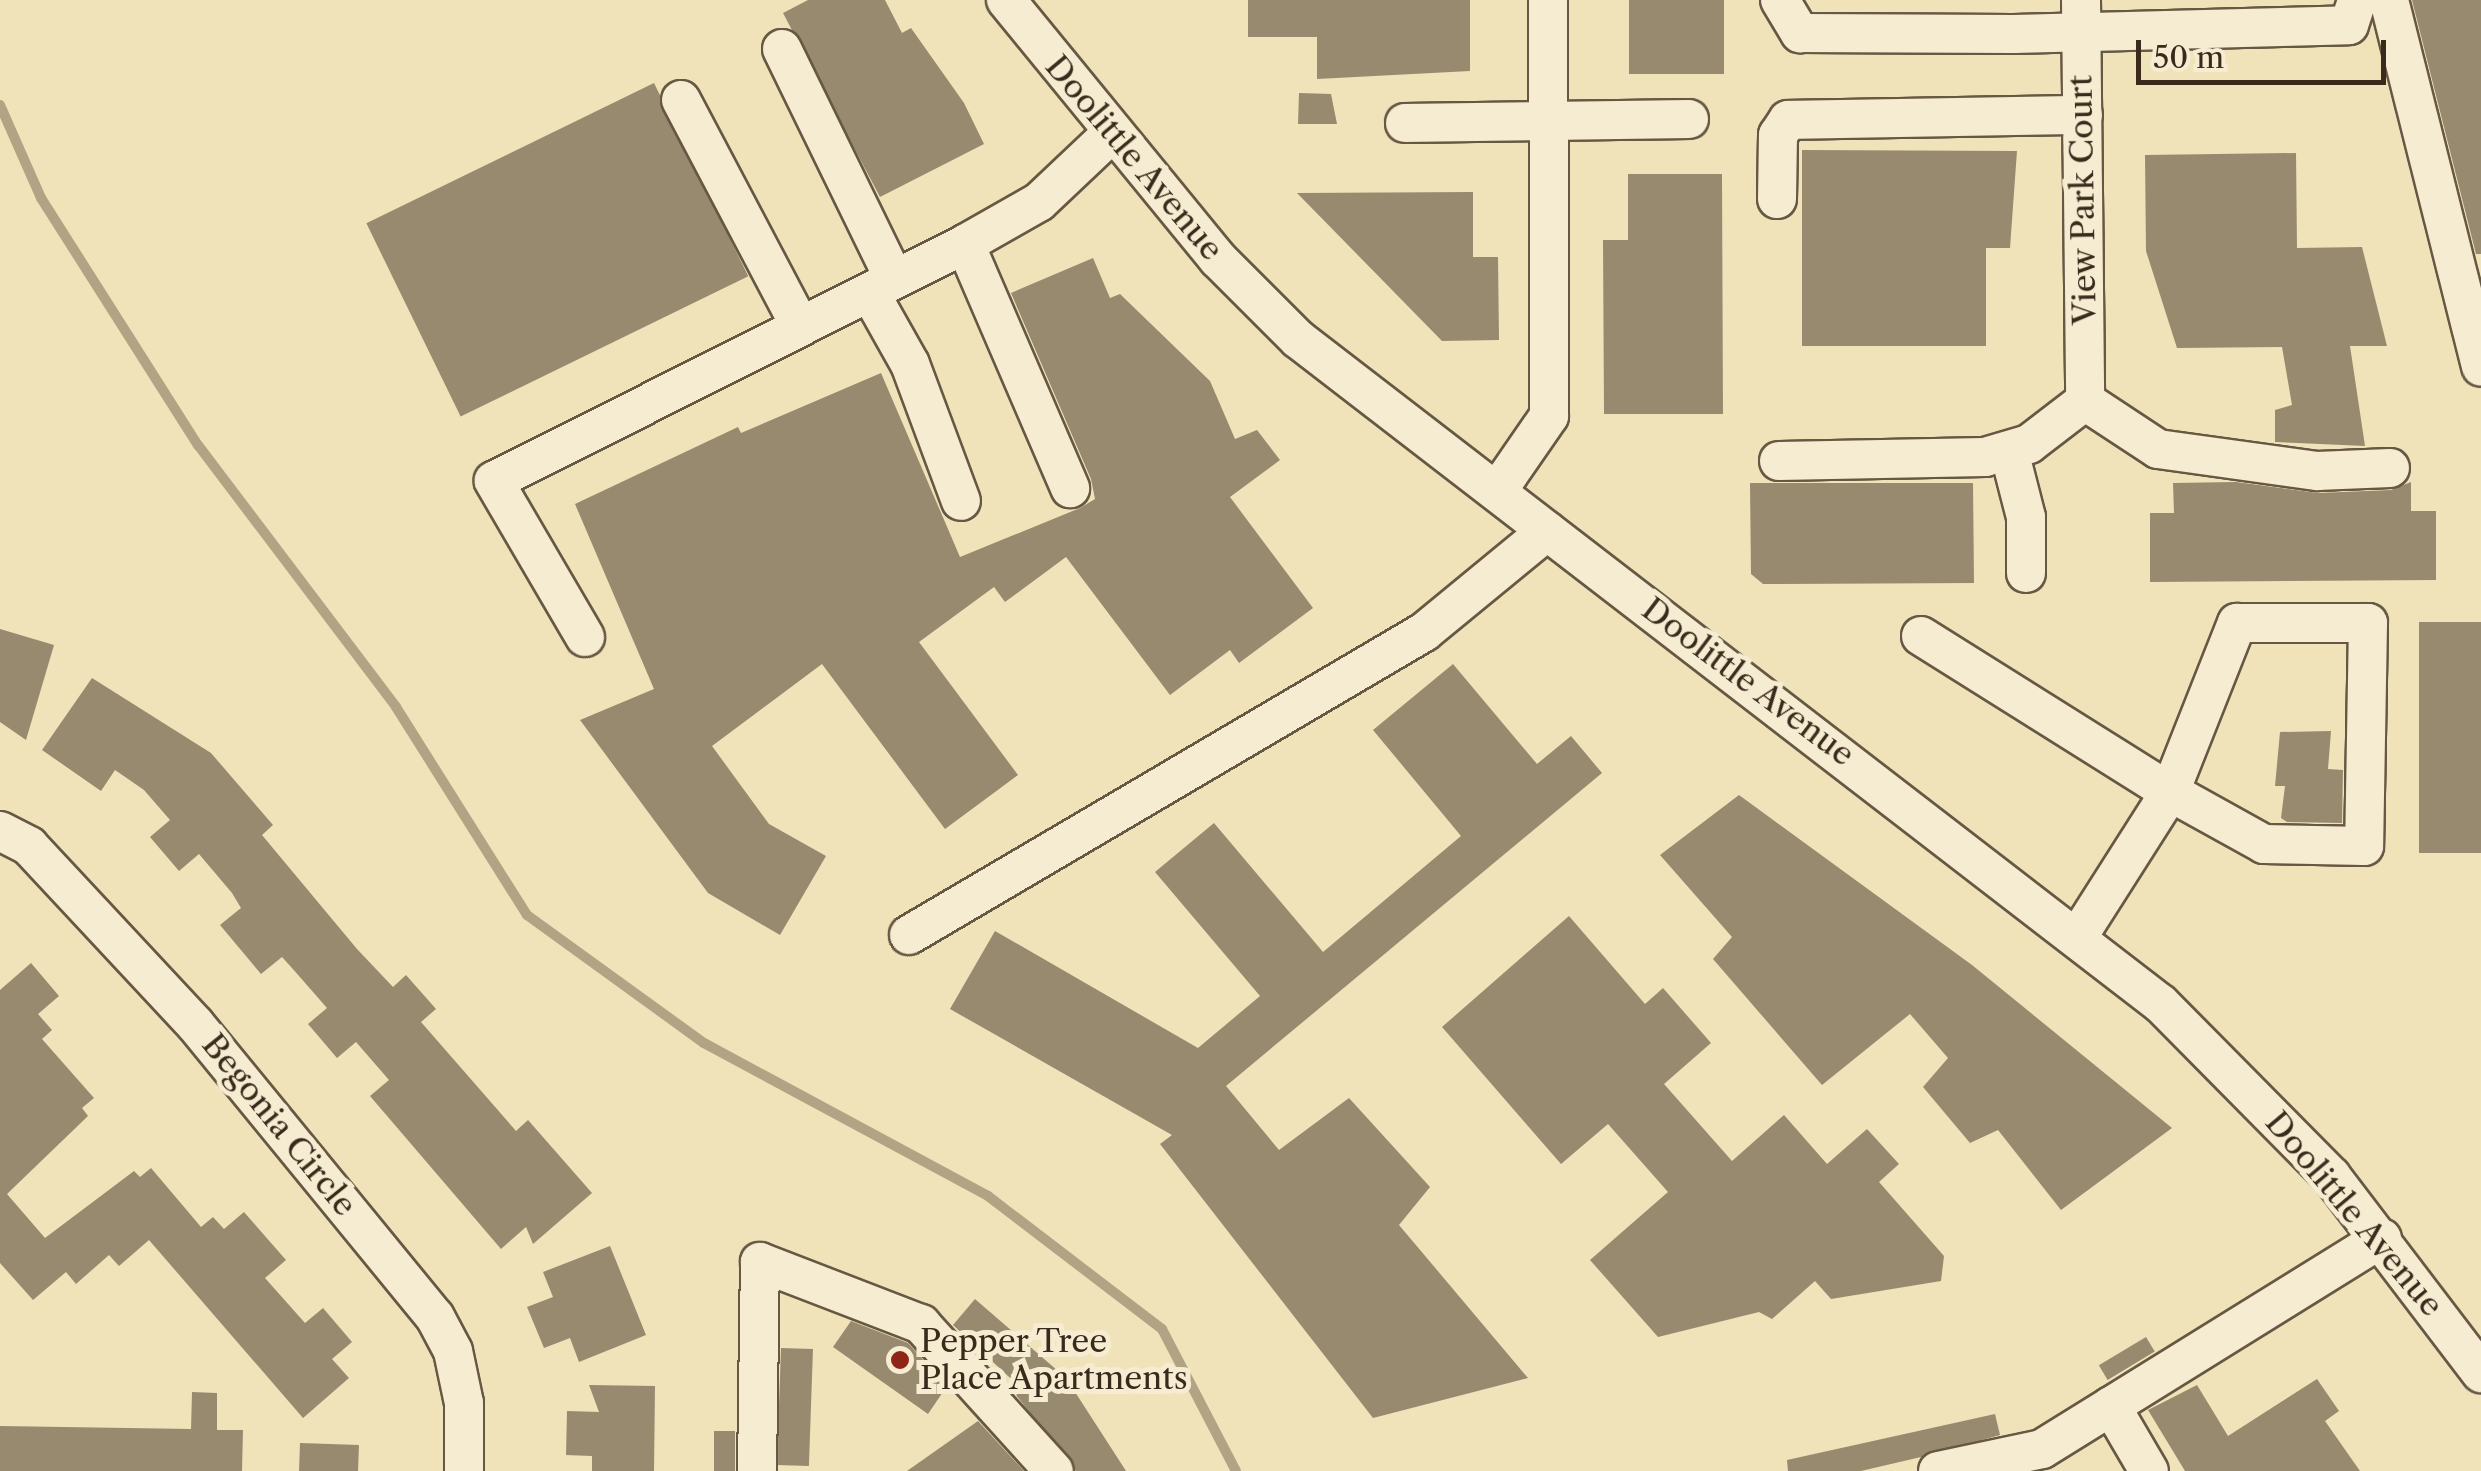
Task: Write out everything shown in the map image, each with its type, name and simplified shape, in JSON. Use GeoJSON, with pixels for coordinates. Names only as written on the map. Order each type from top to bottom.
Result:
{"type":"FeatureCollection","features":[{"type":"Feature","properties":{"kind":"street","name":"Doolittle Avenue"},"geometry":{"type":"LineString","coordinates":[[1006,0],[1111,134],[1298,338],[2161,1004],[2276,1117],[2382,1238],[2481,1374]]}},
{"type":"Feature","properties":{"kind":"street"},"geometry":{"type":"LineString","coordinates":[[1498,490],[1549,416],[1548,0]]}},
{"type":"Feature","properties":{"kind":"street"},"geometry":{"type":"LineString","coordinates":[[1780,0],[1800,33],[2082,17],[2349,25],[2357,0]]}},
{"type":"Feature","properties":{"kind":"street"},"geometry":{"type":"LineString","coordinates":[[2389,0],[2481,366]]}},
{"type":"Feature","properties":{"kind":"street","name":"View Park Court"},"geometry":{"type":"LineString","coordinates":[[2082,17],[2086,401]]}},
{"type":"Feature","properties":{"kind":"street"},"geometry":{"type":"LineString","coordinates":[[782,49],[882,286],[962,501]]}},
{"type":"Feature","properties":{"kind":"street"},"geometry":{"type":"LineString","coordinates":[[681,100],[800,326]]}},
{"type":"Feature","properties":{"kind":"street"},"geometry":{"type":"LineString","coordinates":[[1777,199],[1778,135],[1788,120],[2082,115]]}},
{"type":"Feature","properties":{"kind":"street"},"geometry":{"type":"LineString","coordinates":[[1404,123],[1688,120]]}},
{"type":"Feature","properties":{"kind":"street"},"geometry":{"type":"LineString","coordinates":[[585,637],[494,481],[965,244],[1039,202],[1111,134]]}},
{"type":"Feature","properties":{"kind":"street"},"geometry":{"type":"LineString","coordinates":[[965,244],[1070,488]]}},
{"type":"Feature","properties":{"kind":"street"},"geometry":{"type":"LineString","coordinates":[[1779,461],[2009,451],[2086,401],[2158,449],[2317,471],[2390,468]]}},
{"type":"Feature","properties":{"kind":"street"},"geometry":{"type":"LineString","coordinates":[[2009,451],[2026,517],[2026,573]]}},
{"type":"Feature","properties":{"kind":"street"},"geometry":{"type":"LineString","coordinates":[[909,935],[1424,632],[1546,531]]}},
{"type":"Feature","properties":{"kind":"street"},"geometry":{"type":"LineString","coordinates":[[1921,636],[2170,792],[2264,844],[2364,846],[2368,623],[2237,623],[2170,792],[2077,938]]}},
{"type":"Feature","properties":{"kind":"street","name":"Begonia Circle"},"geometry":{"type":"LineString","coordinates":[[0,832],[29,846],[196,1024],[434,1316],[453,1351],[464,1403],[464,1471]]}},
{"type":"Feature","properties":{"kind":"street"},"geometry":{"type":"LineString","coordinates":[[1938,1471],[2042,1449],[2382,1238]]}},
{"type":"Feature","properties":{"kind":"street"},"geometry":{"type":"LineString","coordinates":[[756,1471],[760,1262],[921,1324],[1054,1471]]}},
{"type":"Feature","properties":{"kind":"street"},"geometry":{"type":"LineString","coordinates":[[2111,1406],[2149,1471]]}},
{"type":"Feature","properties":{"kind":"building"},"geometry":{"type":"Polygon","coordinates":[[[808,0],[885,0],[902,33],[911,28],[964,103],[984,144],[880,197],[783,13],[808,0]]]}},
{"type":"Feature","properties":{"kind":"building"},"geometry":{"type":"Polygon","coordinates":[[[1248,0],[1470,0],[1470,71],[1317,79],[1317,37],[1248,37],[1248,0]]]}},
{"type":"Feature","properties":{"kind":"building"},"geometry":{"type":"Polygon","coordinates":[[[1629,0],[1724,0],[1724,74],[1629,74],[1629,0]]]}},
{"type":"Feature","properties":{"kind":"building"},"geometry":{"type":"Polygon","coordinates":[[[2412,0],[2481,0],[2481,254],[2476,254],[2412,0]]]}},
{"type":"Feature","properties":{"kind":"building"},"geometry":{"type":"Polygon","coordinates":[[[654,83],[748,276],[461,417],[366,223],[654,83]]]}},
{"type":"Feature","properties":{"kind":"building"},"geometry":{"type":"Polygon","coordinates":[[[1299,93],[1331,94],[1337,124],[1298,124],[1299,93]]]}},
{"type":"Feature","properties":{"kind":"building"},"geometry":{"type":"Polygon","coordinates":[[[1802,150],[2017,151],[2010,248],[1986,248],[1986,346],[1802,346],[1802,150]]]}},
{"type":"Feature","properties":{"kind":"building"},"geometry":{"type":"Polygon","coordinates":[[[2296,153],[2297,248],[2362,247],[2387,346],[2350,346],[2365,446],[2275,442],[2275,410],[2292,405],[2282,347],[2177,348],[2146,251],[2145,155],[2296,153]]]}},
{"type":"Feature","properties":{"kind":"building"},"geometry":{"type":"Polygon","coordinates":[[[1628,174],[1722,174],[1723,414],[1604,414],[1603,240],[1628,240],[1628,174]]]}},
{"type":"Feature","properties":{"kind":"building"},"geometry":{"type":"Polygon","coordinates":[[[1473,192],[1473,257],[1498,257],[1499,340],[1442,341],[1297,193],[1473,192]]]}},
{"type":"Feature","properties":{"kind":"building"},"geometry":{"type":"Polygon","coordinates":[[[1093,258],[1110,298],[1120,294],[1210,381],[1235,439],[1257,430],[1280,460],[1230,497],[1313,608],[1239,663],[1230,650],[1170,695],[1066,557],[1005,602],[994,587],[919,642],[1018,775],[945,829],[822,664],[712,746],[769,824],[826,856],[780,935],[708,893],[580,720],[654,689],[575,504],[738,427],[741,433],[881,373],[960,557],[1080,508],[1095,499],[1091,479],[1011,293],[1093,258]]]}},
{"type":"Feature","properties":{"kind":"building"},"geometry":{"type":"Polygon","coordinates":[[[2236,482],[2318,493],[2391,490],[2411,482],[2411,511],[2436,511],[2436,580],[2150,582],[2150,513],[2174,513],[2173,483],[2236,482]]]}},
{"type":"Feature","properties":{"kind":"building"},"geometry":{"type":"Polygon","coordinates":[[[1750,483],[1973,483],[1974,583],[1763,584],[1751,574],[1750,483]]]}},
{"type":"Feature","properties":{"kind":"building"},"geometry":{"type":"Polygon","coordinates":[[[2419,622],[2481,622],[2481,853],[2419,853],[2419,622]]]}},
{"type":"Feature","properties":{"kind":"building"},"geometry":{"type":"Polygon","coordinates":[[[0,629],[54,645],[26,740],[0,722],[0,629]]]}},
{"type":"Feature","properties":{"kind":"building"},"geometry":{"type":"Polygon","coordinates":[[[1453,664],[1537,764],[1571,736],[1602,773],[1226,1086],[1279,1150],[1349,1098],[1430,1187],[1399,1225],[1528,1378],[1373,1418],[1160,1144],[1172,1135],[950,1009],[995,931],[1198,1048],[1260,996],[1155,872],[1214,823],[1323,952],[1461,836],[1373,730],[1453,664]]]}},
{"type":"Feature","properties":{"kind":"building"},"geometry":{"type":"Polygon","coordinates":[[[92,678],[211,753],[273,825],[262,835],[357,949],[393,987],[406,975],[436,1009],[421,1022],[516,1131],[528,1120],[592,1193],[533,1244],[526,1227],[501,1249],[370,1096],[389,1080],[356,1042],[337,1058],[308,1024],[327,1008],[282,957],[261,974],[220,925],[241,908],[199,854],[179,871],[150,837],[170,820],[144,790],[115,770],[101,791],[42,750],[92,678]]]}},
{"type":"Feature","properties":{"kind":"building"},"geometry":{"type":"Polygon","coordinates":[[[2331,731],[2328,769],[2343,770],[2342,823],[2287,822],[2281,818],[2285,786],[2275,786],[2280,732],[2331,731]]]}},
{"type":"Feature","properties":{"kind":"building"},"geometry":{"type":"Polygon","coordinates":[[[1739,795],[1972,965],[2172,1128],[2061,1210],[1998,1130],[1970,1143],[1923,1087],[1948,1058],[1910,1014],[1822,1085],[1713,959],[1732,937],[1660,855],[1739,795]]]}},
{"type":"Feature","properties":{"kind":"building"},"geometry":{"type":"Polygon","coordinates":[[[1569,916],[1645,1004],[1663,988],[1711,1043],[1664,1084],[1732,1161],[1784,1115],[1827,1164],[1867,1129],[1899,1164],[1879,1182],[1944,1256],[1941,1281],[1831,1299],[1815,1281],[1772,1319],[1759,1312],[1658,1337],[1590,1260],[1668,1192],[1608,1124],[1561,1164],[1442,1027],[1569,916]]]}},
{"type":"Feature","properties":{"kind":"building"},"geometry":{"type":"Polygon","coordinates":[[[31,963],[59,996],[38,1014],[52,1030],[42,1039],[94,1098],[82,1108],[88,1116],[7,1194],[45,1238],[134,1171],[140,1177],[151,1168],[201,1227],[213,1217],[224,1229],[244,1212],[286,1260],[265,1278],[305,1323],[323,1308],[352,1342],[332,1359],[349,1378],[303,1418],[149,1240],[119,1266],[109,1255],[76,1284],[66,1272],[33,1300],[0,1263],[0,990],[31,963]]]}},
{"type":"Feature","properties":{"kind":"building"},"geometry":{"type":"Polygon","coordinates":[[[610,1246],[646,1335],[579,1362],[570,1338],[544,1348],[527,1307],[553,1297],[543,1272],[610,1246]]]}},
{"type":"Feature","properties":{"kind":"building"},"geometry":{"type":"Polygon","coordinates":[[[975,1299],[1066,1378],[1126,1471],[1076,1471],[1016,1395],[1023,1390],[953,1325],[975,1299]]]}},
{"type":"Feature","properties":{"kind":"building","name":"Pepper Tree Place Apartments"},"geometry":{"type":"Polygon","coordinates":[[[851,1321],[908,1343],[947,1386],[928,1414],[833,1347],[851,1321]]]}},
{"type":"Feature","properties":{"kind":"building"},"geometry":{"type":"Polygon","coordinates":[[[2146,1337],[2155,1352],[2108,1380],[2099,1365],[2146,1337]]]}},
{"type":"Feature","properties":{"kind":"building"},"geometry":{"type":"Polygon","coordinates":[[[781,1348],[813,1349],[809,1466],[777,1465],[781,1348]]]}},
{"type":"Feature","properties":{"kind":"building"},"geometry":{"type":"Polygon","coordinates":[[[2317,1379],[2339,1411],[2325,1421],[2360,1471],[2185,1471],[2148,1410],[2197,1385],[2228,1436],[2317,1379]]]}},
{"type":"Feature","properties":{"kind":"building"},"geometry":{"type":"Polygon","coordinates":[[[589,1385],[655,1386],[654,1471],[592,1471],[592,1456],[566,1455],[567,1411],[599,1412],[589,1385]]]}},
{"type":"Feature","properties":{"kind":"building"},"geometry":{"type":"Polygon","coordinates":[[[192,1392],[217,1393],[217,1430],[243,1430],[242,1471],[0,1471],[0,1426],[191,1429],[192,1392]]]}},
{"type":"Feature","properties":{"kind":"building"},"geometry":{"type":"Polygon","coordinates":[[[1995,1414],[2000,1435],[1921,1457],[1861,1471],[1788,1471],[1787,1460],[1995,1414]]]}},
{"type":"Feature","properties":{"kind":"building"},"geometry":{"type":"Polygon","coordinates":[[[978,1421],[1024,1471],[907,1471],[978,1421]]]}},
{"type":"Feature","properties":{"kind":"building"},"geometry":{"type":"Polygon","coordinates":[[[714,1431],[735,1431],[735,1471],[714,1471],[714,1431]]]}},
{"type":"Feature","properties":{"kind":"building"},"geometry":{"type":"Polygon","coordinates":[[[300,1443],[359,1445],[358,1471],[299,1471],[300,1443]]]}},
{"type":"Feature","properties":{"kind":"waterway"},"geometry":{"type":"LineString","coordinates":[[0,105],[41,198],[198,445],[396,707],[527,915],[704,1043],[988,1196],[1162,1329],[1236,1471]]}},
{"type":"Feature","properties":{"kind":"place","name":"Pepper Tree Place Apartments"},"geometry":{"type":"Point","coordinates":[900,1360]}}]}
